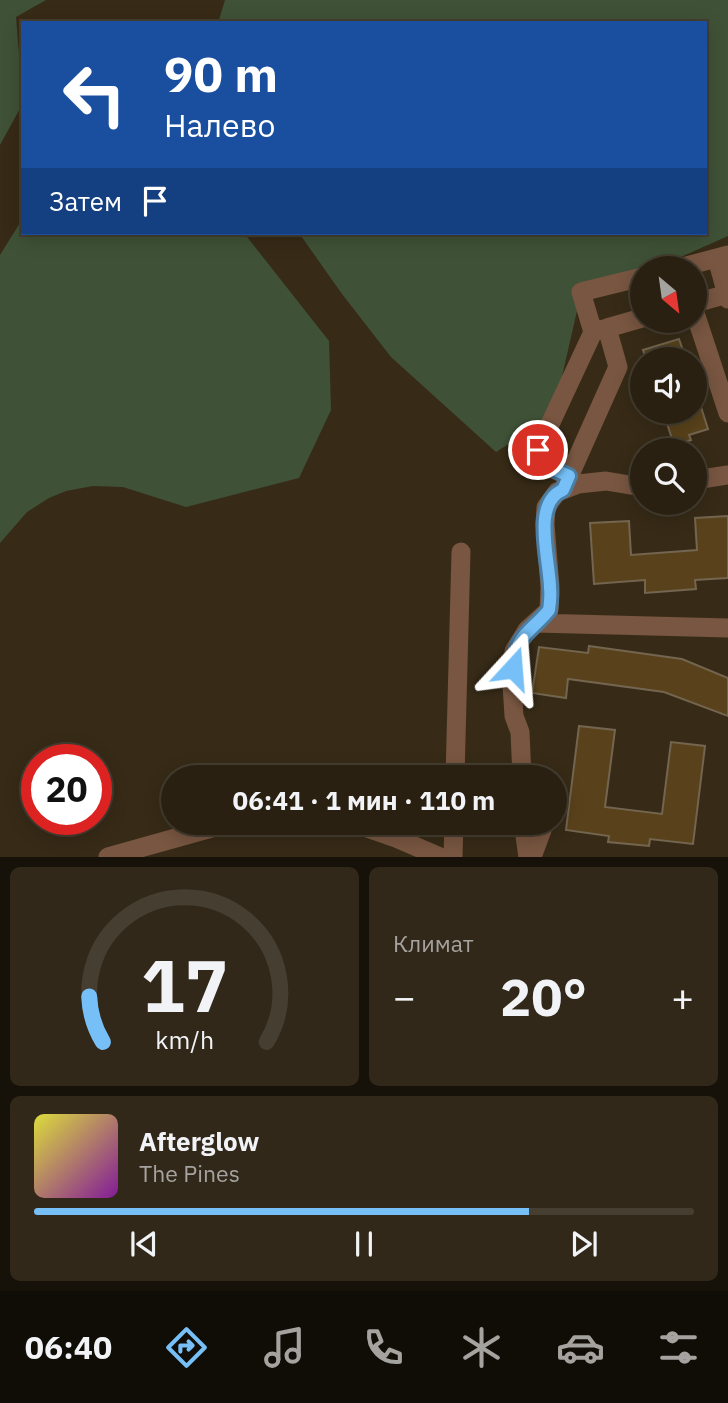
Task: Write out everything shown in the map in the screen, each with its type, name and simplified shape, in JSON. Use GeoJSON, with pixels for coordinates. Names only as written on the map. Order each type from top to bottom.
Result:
{"type":"FeatureCollection","features":[{"type":"Feature","properties":{"kind":"lane"},"geometry":{"type":"LineString","coordinates":[[707,300],[727,296],[722,257]]}},
{"type":"Feature","properties":{"kind":"lane"},"geometry":{"type":"LineString","coordinates":[[521,765],[520,732],[514,716],[514,651],[527,631],[549,610],[546,507],[566,483],[618,367],[581,292],[630,280]]}},
{"type":"Feature","properties":{"kind":"lane"},"geometry":{"type":"LineString","coordinates":[[630,321],[600,330],[538,450],[542,464],[566,483],[606,481],[630,484]]}},
{"type":"Feature","properties":{"kind":"lane"},"geometry":{"type":"LineString","coordinates":[[702,333],[728,413]]}},
{"type":"Feature","properties":{"kind":"lane"},"geometry":{"type":"LineString","coordinates":[[707,478],[728,475]]}},
{"type":"Feature","properties":{"kind":"lane"},"geometry":{"type":"LineString","coordinates":[[455,765],[461,552]]}},
{"type":"Feature","properties":{"kind":"lane"},"geometry":{"type":"LineString","coordinates":[[537,623],[728,628]]}},
{"type":"Feature","properties":{"kind":"lane"},"geometry":{"type":"LineString","coordinates":[[107,857],[186,835]]}},
{"type":"Feature","properties":{"kind":"lane"},"geometry":{"type":"LineString","coordinates":[[387,835],[440,857]]}},
{"type":"Feature","properties":{"kind":"lane"},"geometry":{"type":"LineString","coordinates":[[453,857],[454,835]]}},
{"type":"Feature","properties":{"kind":"lane"},"geometry":{"type":"LineString","coordinates":[[526,835],[530,857]]}},
{"type":"Feature","properties":{"kind":"lane"},"geometry":{"type":"LineString","coordinates":[[530,857],[539,835]]}},
{"type":"Feature","properties":{"kind":"green space"},"geometry":{"type":"Polygon","coordinates":[[[0,0],[46,0],[16,17],[21,107],[0,145],[0,0]]]}},
{"type":"Feature","properties":{"kind":"green space"},"geometry":{"type":"Polygon","coordinates":[[[225,0],[728,0],[728,236],[683,256],[630,256],[630,274],[579,302],[553,416],[496,452],[391,357],[300,235],[707,235],[707,21],[219,21],[225,0]]]}},
{"type":"Feature","properties":{"kind":"green space"},"geometry":{"type":"Polygon","coordinates":[[[21,221],[21,235],[246,235],[329,341],[331,410],[299,478],[186,507],[123,487],[93,486],[66,491],[27,512],[0,543],[0,255],[21,221]]]}},
{"type":"Feature","properties":{"kind":"building"},"geometry":{"type":"Polygon","coordinates":[[[679,339],[682,347],[653,347],[679,339]]]}},
{"type":"Feature","properties":{"kind":"building"},"geometry":{"type":"Polygon","coordinates":[[[667,424],[706,424],[708,429],[689,435],[690,438],[672,438],[667,424]]]}},
{"type":"Feature","properties":{"kind":"building"},"geometry":{"type":"Polygon","coordinates":[[[728,516],[728,578],[695,580],[696,589],[645,593],[645,580],[594,584],[590,523],[629,521],[631,555],[697,550],[695,518],[728,516]]]}},
{"type":"Feature","properties":{"kind":"building"},"geometry":{"type":"Polygon","coordinates":[[[589,646],[682,659],[728,678],[728,716],[664,692],[568,679],[566,698],[532,693],[539,647],[588,653],[589,646]]]}},
{"type":"Feature","properties":{"kind":"building"},"geometry":{"type":"Polygon","coordinates":[[[579,726],[615,730],[605,807],[662,814],[671,742],[705,746],[693,844],[650,839],[649,846],[608,842],[609,836],[567,830],[579,726]]]}},
{"type":"Feature","properties":{"kind":"route"},"geometry":{"type":"LineString","coordinates":[[513,668],[514,651],[527,631],[549,610],[546,507],[557,492],[563,490],[569,476],[542,464],[538,450]]}}]}
